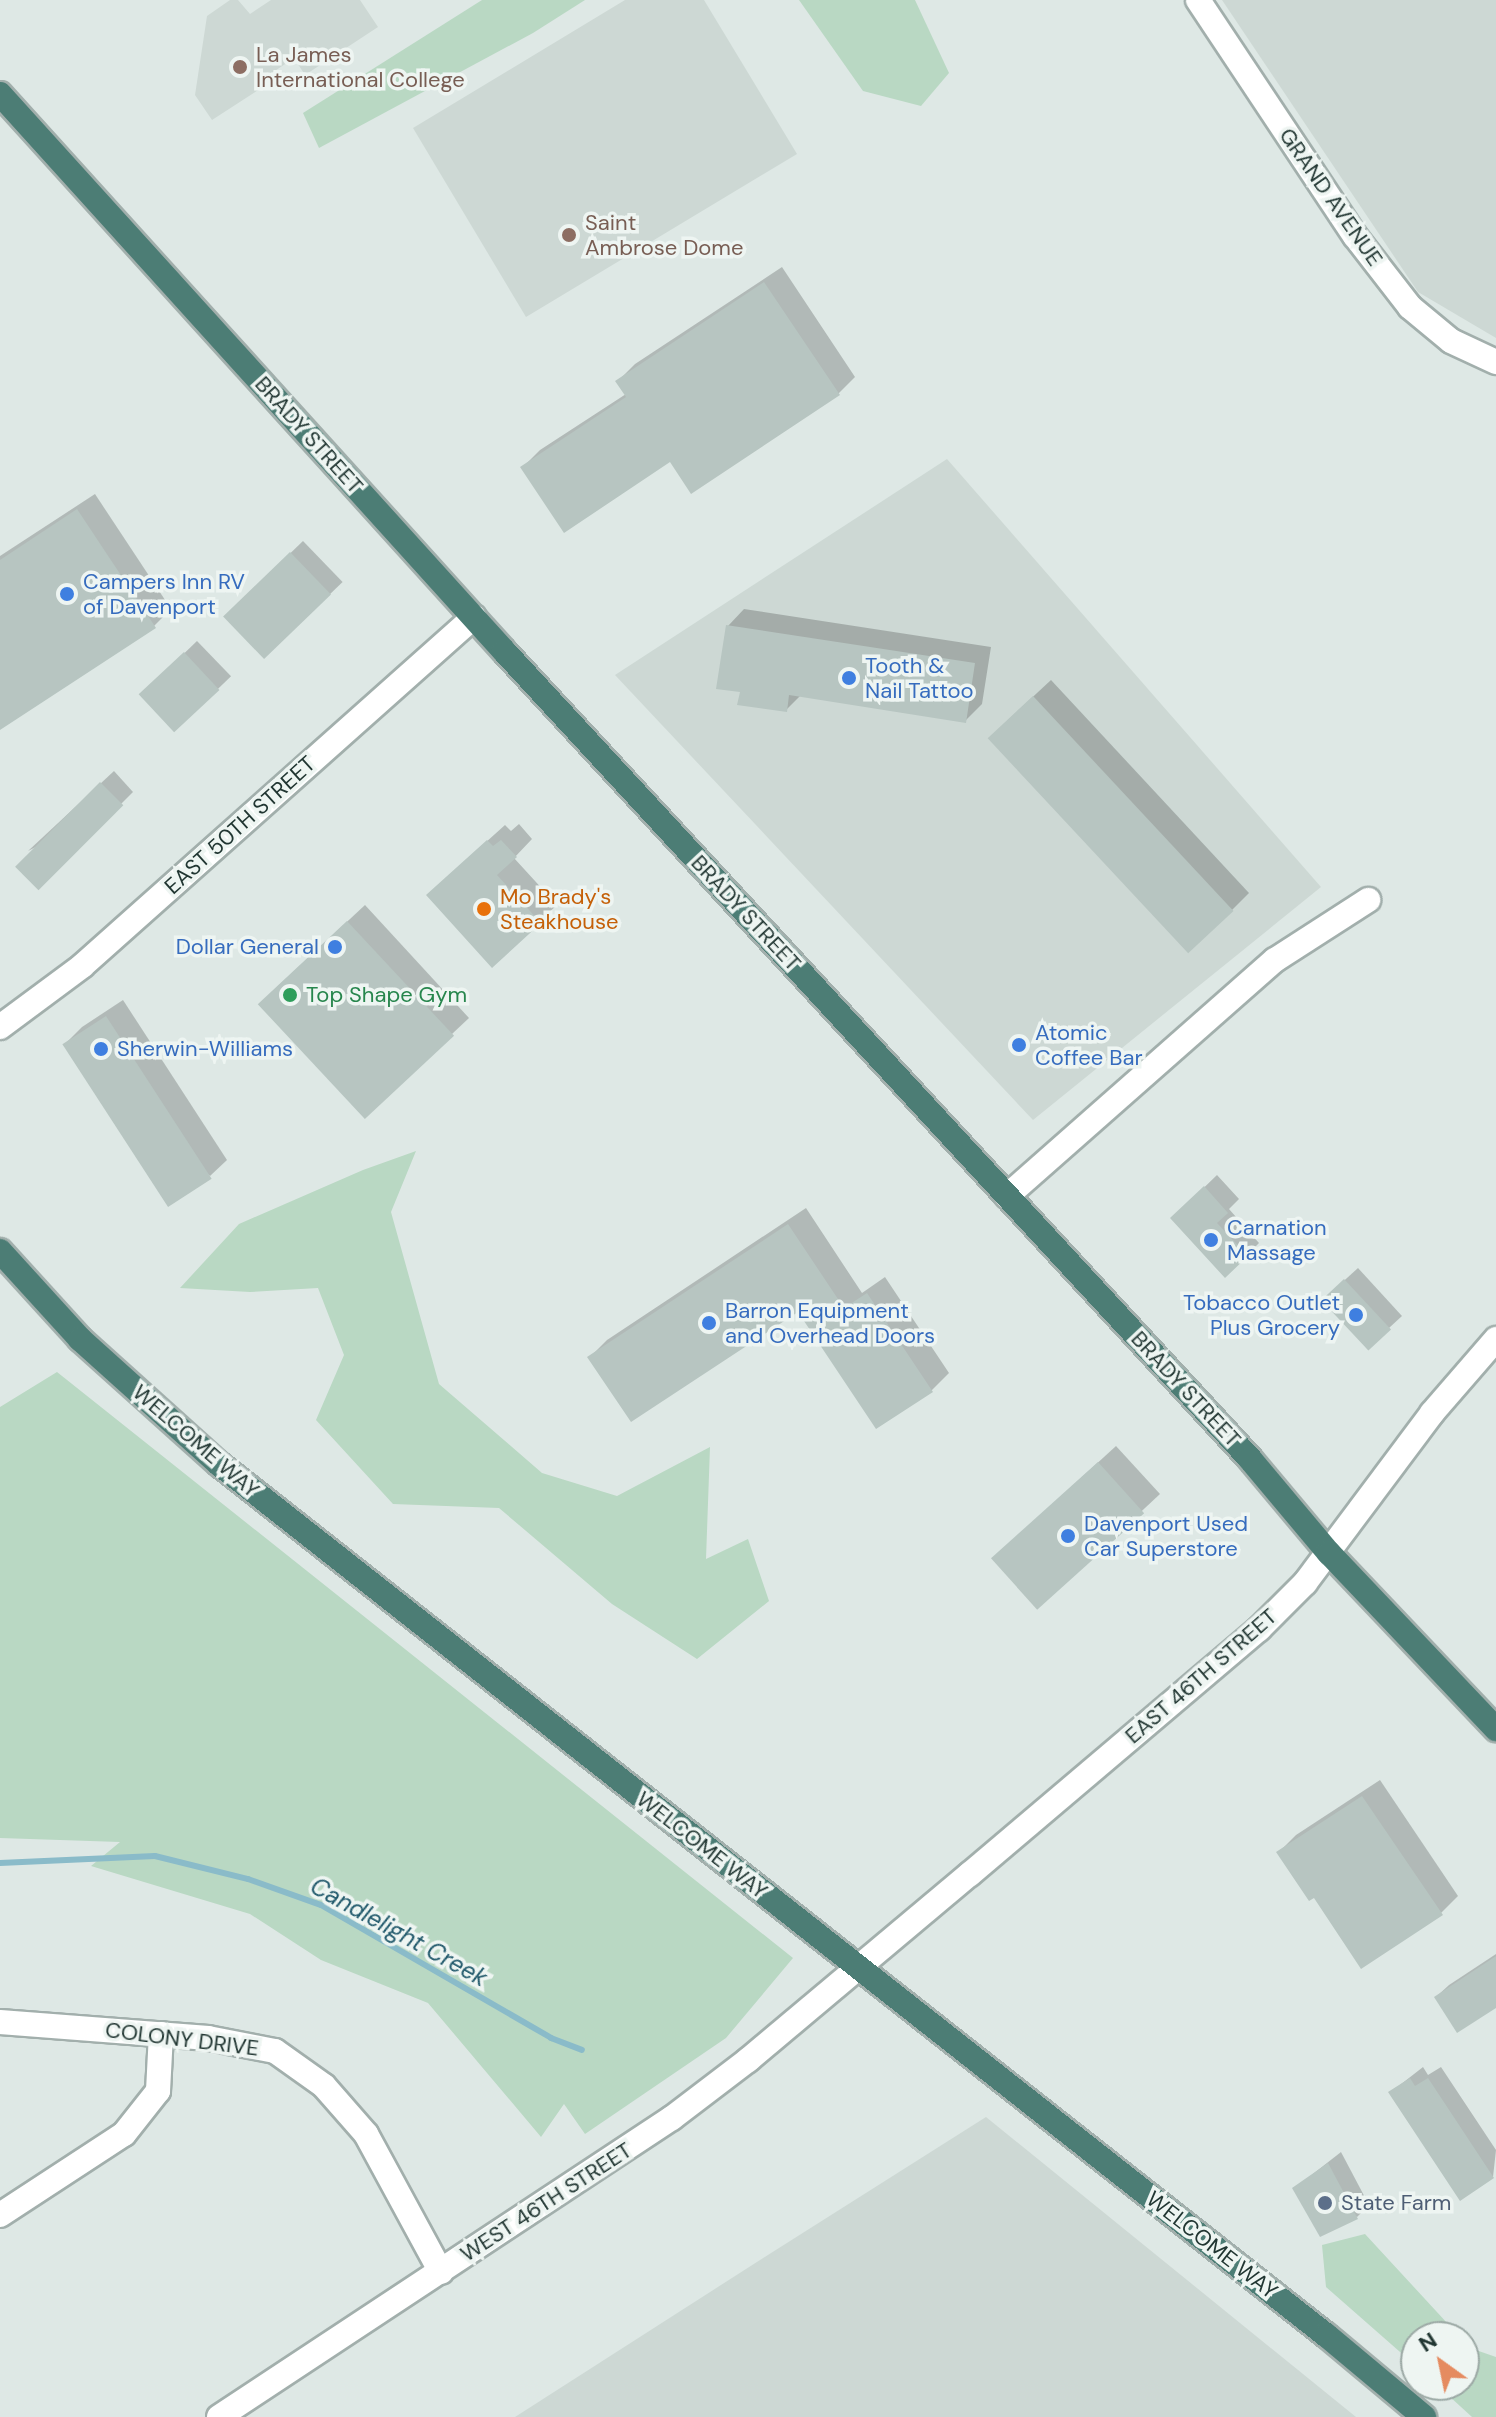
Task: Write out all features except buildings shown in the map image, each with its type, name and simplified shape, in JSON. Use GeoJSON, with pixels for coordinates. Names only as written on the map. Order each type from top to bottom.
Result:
{"type":"FeatureCollection","features":[{"type":"Feature","properties":{"kind":"highway","name":"BRADY STREET"},"geometry":{"type":"LineString","coordinates":[[0,94],[474,617],[1250,1459],[1329,1553],[1496,1729]]}},
{"type":"Feature","properties":{"kind":"highway","name":"WELCOME WAY"},"geometry":{"type":"LineString","coordinates":[[0,1251],[80,1339],[219,1464],[1326,2335],[1424,2417]]}},
{"type":"Feature","properties":{"kind":"street","name":"GRAND AVENUE"},"geometry":{"type":"LineString","coordinates":[[1198,0],[1355,236],[1410,307],[1451,341],[1496,362]]}},
{"type":"Feature","properties":{"kind":"street","name":"EAST 50TH STREET"},"geometry":{"type":"LineString","coordinates":[[0,1027],[82,966],[474,617]]}},
{"type":"Feature","properties":{"kind":"street"},"geometry":{"type":"LineString","coordinates":[[1007,1196],[1275,960],[1368,900]]}},
{"type":"Feature","properties":{"kind":"street","name":"EAST 46TH STREET"},"geometry":{"type":"LineString","coordinates":[[858,1968],[1259,1629],[1305,1583],[1440,1403],[1496,1339]]}},
{"type":"Feature","properties":{"kind":"street","name":"WEST 46TH STREET"},"geometry":{"type":"LineString","coordinates":[[219,2417],[672,2118],[858,1968]]}},
{"type":"Feature","properties":{"kind":"street","name":"COLONY DRIVE"},"geometry":{"type":"LineString","coordinates":[[0,2022],[208,2038],[275,2051],[324,2086],[366,2134],[441,2272]]}},
{"type":"Feature","properties":{"kind":"street"},"geometry":{"type":"LineString","coordinates":[[0,2215],[124,2134],[158,2091],[161,2034]]}},
{"type":"Feature","properties":{"kind":"shaded area","name":"La James International College"},"geometry":{"type":"Polygon","coordinates":[[[230,0],[238,0],[250,14],[271,0],[360,0],[378,27],[305,75],[294,58],[263,79],[266,85],[212,120],[195,95],[207,16],[230,0]]]}},
{"type":"Feature","properties":{"kind":"shaded area","name":"Saint Ambrose Dome"},"geometry":{"type":"Polygon","coordinates":[[[625,0],[704,0],[797,154],[526,317],[413,128],[625,0]]]}},
{"type":"Feature","properties":{"kind":"shaded area"},"geometry":{"type":"Polygon","coordinates":[[[1222,0],[1496,0],[1496,338],[1418,292],[1222,0]]]}},
{"type":"Feature","properties":{"kind":"shaded area"},"geometry":{"type":"Polygon","coordinates":[[[947,459],[1321,887],[1033,1120],[615,675],[947,459]]]}},
{"type":"Feature","properties":{"kind":"shaded area"},"geometry":{"type":"Polygon","coordinates":[[[986,2117],[1356,2417],[515,2417],[746,2269],[986,2117]]]}},
{"type":"Feature","properties":{"kind":"green space"},"geometry":{"type":"Polygon","coordinates":[[[482,0],[585,0],[533,33],[319,148],[303,113],[482,0]]]}},
{"type":"Feature","properties":{"kind":"green space"},"geometry":{"type":"Polygon","coordinates":[[[799,0],[915,0],[949,73],[921,106],[863,91],[799,0]]]}},
{"type":"Feature","properties":{"kind":"green space"},"geometry":{"type":"Polygon","coordinates":[[[416,1151],[391,1212],[439,1384],[542,1473],[617,1496],[710,1447],[706,1559],[748,1539],[769,1601],[697,1659],[612,1604],[499,1508],[393,1504],[316,1420],[344,1355],[318,1288],[250,1292],[180,1288],[239,1224],[363,1170],[416,1151]]]}},
{"type":"Feature","properties":{"kind":"green space"},"geometry":{"type":"Polygon","coordinates":[[[57,1372],[793,1958],[726,2038],[585,2134],[564,2104],[541,2137],[428,2003],[321,1960],[250,1914],[91,1866],[120,1842],[0,1838],[0,1407],[57,1372]]]}},
{"type":"Feature","properties":{"kind":"green space"},"geometry":{"type":"Polygon","coordinates":[[[1365,2234],[1445,2321],[1400,2321],[1400,2352],[1326,2287],[1322,2245],[1365,2234]]]}},
{"type":"Feature","properties":{"kind":"green space"},"geometry":{"type":"Polygon","coordinates":[[[1480,2351],[1496,2357],[1496,2417],[1472,2417],[1454,2401],[1480,2401],[1480,2351]]]}},
{"type":"Feature","properties":{"kind":"waterway","name":"Candlelight Creek"},"geometry":{"type":"LineString","coordinates":[[0,1863],[155,1856],[248,1879],[321,1905],[551,2038],[582,2050]]}},
{"type":"Feature","properties":{"kind":"place","name":"La James International College"},"geometry":{"type":"Point","coordinates":[240,67]}},
{"type":"Feature","properties":{"kind":"place","name":"Saint Ambrose Dome"},"geometry":{"type":"Point","coordinates":[569,235]}},
{"type":"Feature","properties":{"kind":"place","name":"Campers Inn RV of Davenport"},"geometry":{"type":"Point","coordinates":[67,594]}},
{"type":"Feature","properties":{"kind":"place","name":"Tooth & Nail Tattoo"},"geometry":{"type":"Point","coordinates":[849,678]}},
{"type":"Feature","properties":{"kind":"place","name":"Mo Brady's Steakhouse"},"geometry":{"type":"Point","coordinates":[484,909]}},
{"type":"Feature","properties":{"kind":"place","name":"Dollar General"},"geometry":{"type":"Point","coordinates":[335,947]}},
{"type":"Feature","properties":{"kind":"place","name":"Top Shape Gym"},"geometry":{"type":"Point","coordinates":[290,995]}},
{"type":"Feature","properties":{"kind":"place","name":"Atomic Coffee Bar"},"geometry":{"type":"Point","coordinates":[1019,1045]}},
{"type":"Feature","properties":{"kind":"place","name":"Sherwin-Williams"},"geometry":{"type":"Point","coordinates":[101,1049]}},
{"type":"Feature","properties":{"kind":"place","name":"Carnation Massage"},"geometry":{"type":"Point","coordinates":[1211,1240]}},
{"type":"Feature","properties":{"kind":"place","name":"Tobacco Outlet Plus Grocery"},"geometry":{"type":"Point","coordinates":[1356,1315]}},
{"type":"Feature","properties":{"kind":"place","name":"Barron Equipment and Overhead Doors"},"geometry":{"type":"Point","coordinates":[709,1323]}},
{"type":"Feature","properties":{"kind":"place","name":"Davenport Used Car Superstore"},"geometry":{"type":"Point","coordinates":[1068,1536]}},
{"type":"Feature","properties":{"kind":"place","name":"State Farm"},"geometry":{"type":"Point","coordinates":[1325,2203]}}]}
